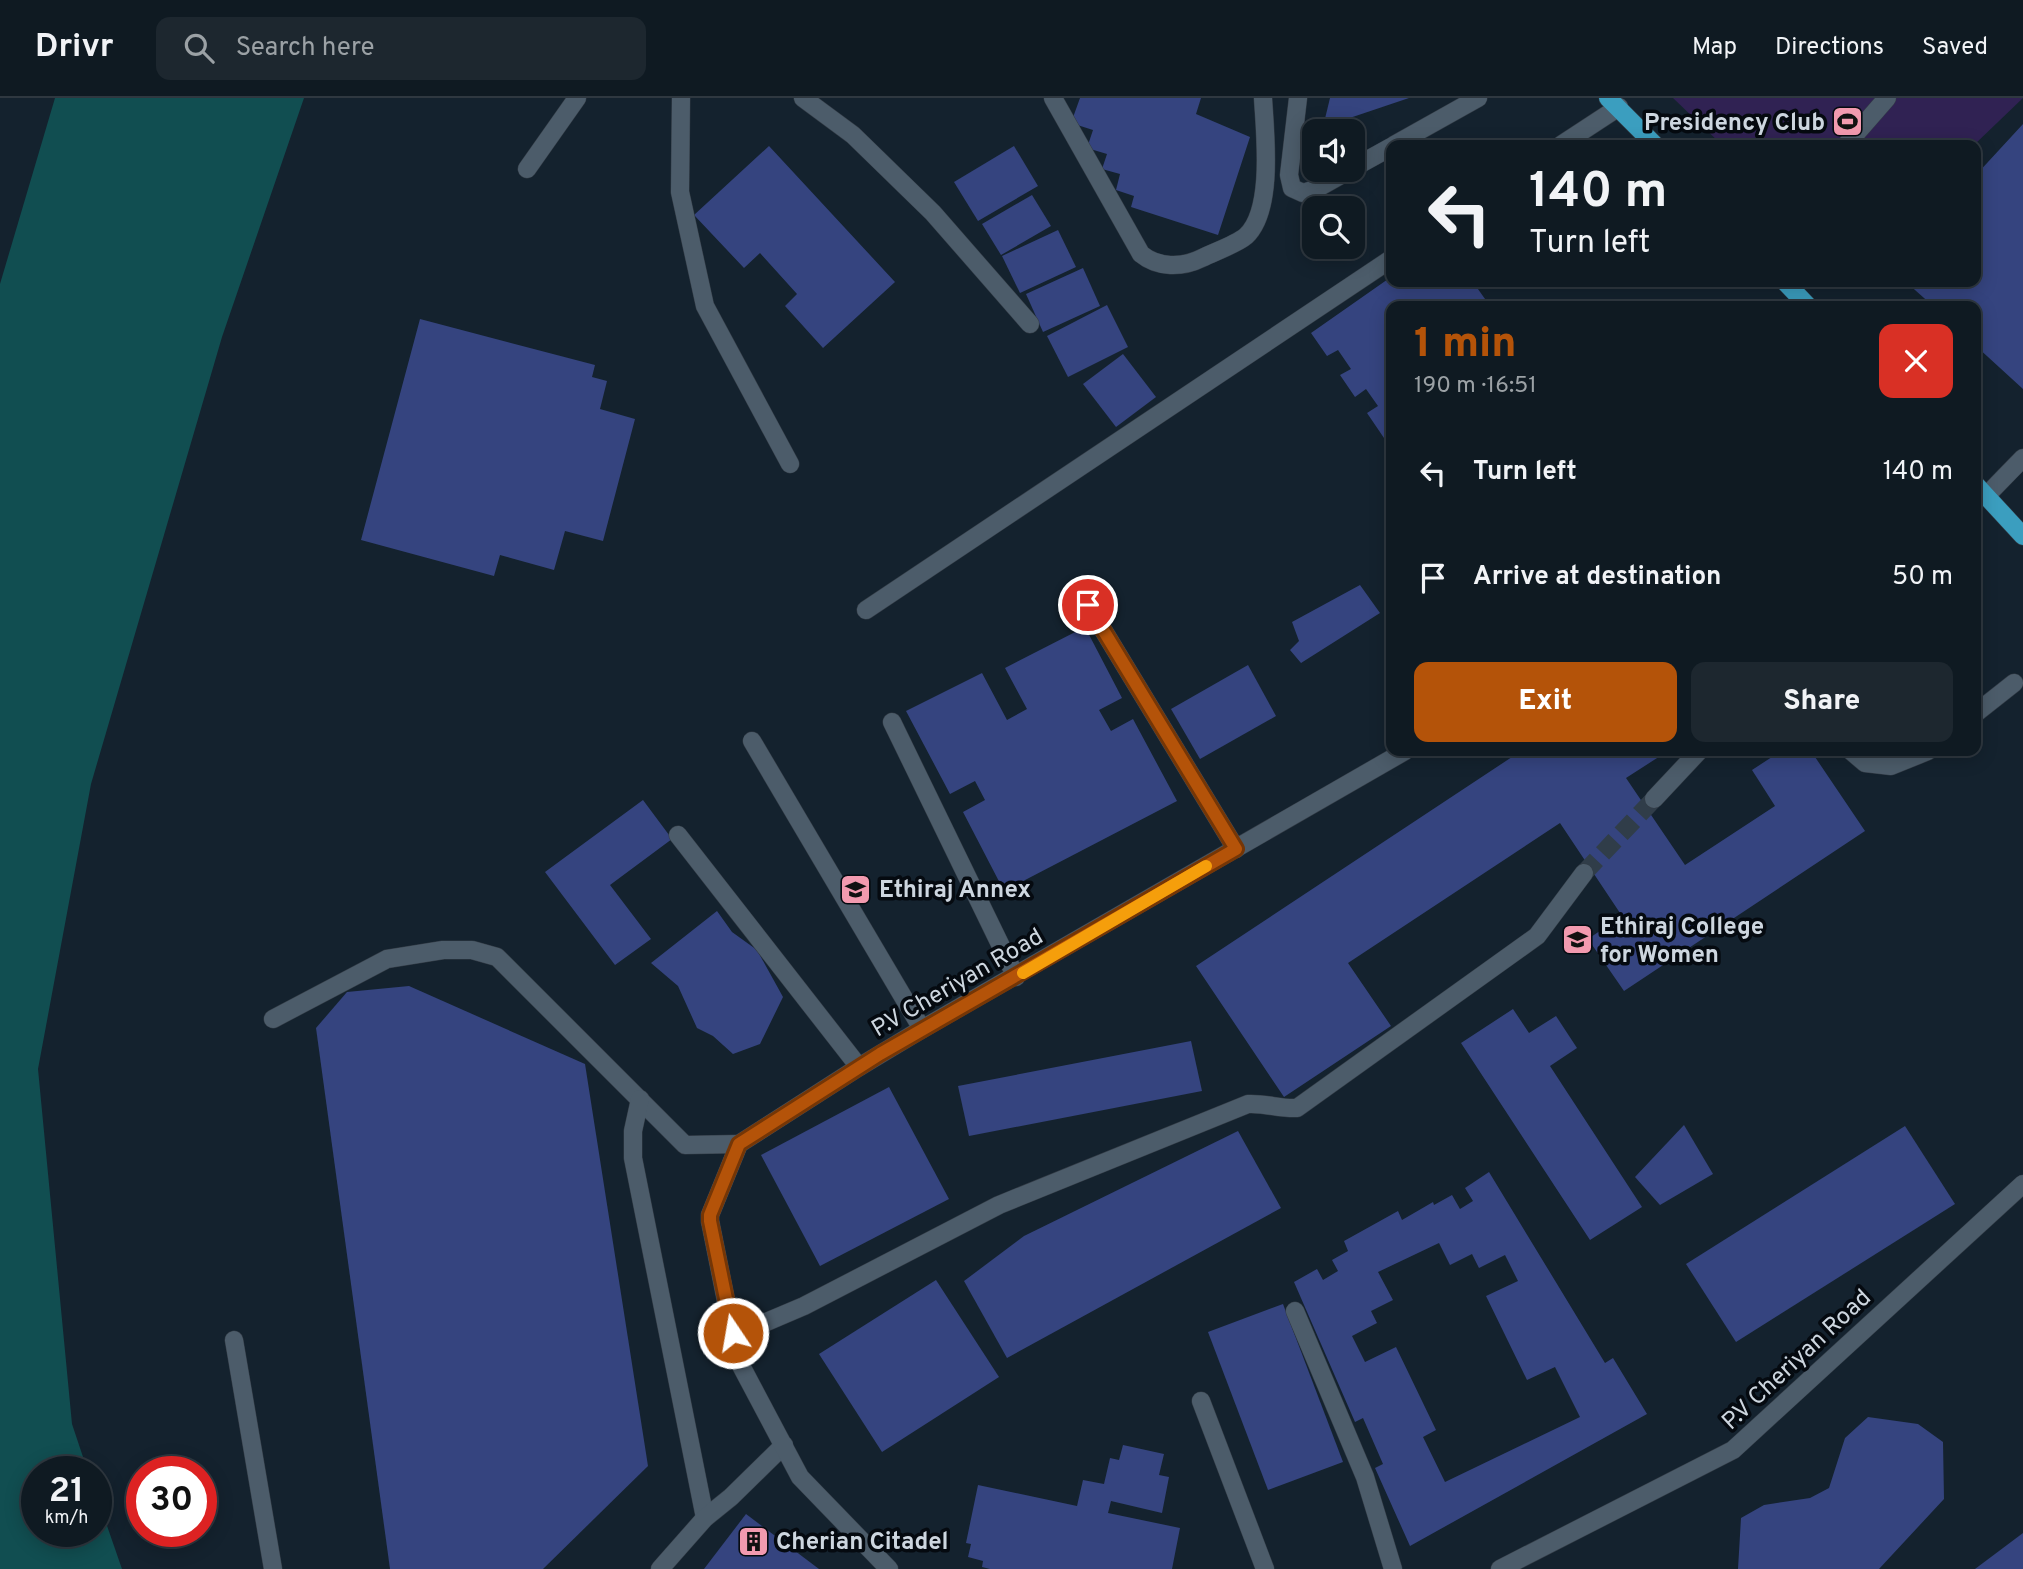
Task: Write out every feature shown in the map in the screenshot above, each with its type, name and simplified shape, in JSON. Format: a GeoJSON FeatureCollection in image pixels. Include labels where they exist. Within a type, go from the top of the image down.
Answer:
{"type":"FeatureCollection","features":[{"type":"Feature","properties":{"kind":"main road"},"geometry":{"type":"LineString","coordinates":[[1613,102],[1650,140]]}},
{"type":"Feature","properties":{"kind":"main road"},"geometry":{"type":"LineString","coordinates":[[1790,287],[1803,301]]}},
{"type":"Feature","properties":{"kind":"main road"},"geometry":{"type":"LineString","coordinates":[[1981,491],[2023,536]]}},
{"type":"Feature","properties":{"kind":"street"},"geometry":{"type":"LineString","coordinates":[[527,169],[577,98]]}},
{"type":"Feature","properties":{"kind":"street"},"geometry":{"type":"LineString","coordinates":[[681,98],[680,192],[705,306],[790,464]]}},
{"type":"Feature","properties":{"kind":"street"},"geometry":{"type":"LineString","coordinates":[[803,98],[853,135],[933,213],[1031,324]]}},
{"type":"Feature","properties":{"kind":"street"},"geometry":{"type":"LineString","coordinates":[[1053,98],[1141,254],[1152,263],[1168,265],[1192,263],[1246,236],[1255,222],[1267,170],[1263,98]]}},
{"type":"Feature","properties":{"kind":"street"},"geometry":{"type":"LineString","coordinates":[[1298,98],[1289,175],[1292,188],[1303,193],[1328,182]]}},
{"type":"Feature","properties":{"kind":"street"},"geometry":{"type":"LineString","coordinates":[[1403,140],[1478,98]]}},
{"type":"Feature","properties":{"kind":"street"},"geometry":{"type":"LineString","coordinates":[[1850,140],[1887,98]]}},
{"type":"Feature","properties":{"kind":"street"},"geometry":{"type":"LineString","coordinates":[[1567,140],[1613,102]]}},
{"type":"Feature","properties":{"kind":"street"},"geometry":{"type":"LineString","coordinates":[[1365,161],[1386,149]]}},
{"type":"Feature","properties":{"kind":"street"},"geometry":{"type":"LineString","coordinates":[[866,610],[1386,262]]}},
{"type":"Feature","properties":{"kind":"street"},"geometry":{"type":"LineString","coordinates":[[1981,491],[2023,458]]}},
{"type":"Feature","properties":{"kind":"street"},"geometry":{"type":"LineString","coordinates":[[1088,605],[1236,849]]}},
{"type":"Feature","properties":{"kind":"street"},"geometry":{"type":"LineString","coordinates":[[1981,709],[2014,683]]}},
{"type":"Feature","properties":{"kind":"street"},"geometry":{"type":"LineString","coordinates":[[891,722],[1017,977]]}},
{"type":"Feature","properties":{"kind":"street"},"geometry":{"type":"LineString","coordinates":[[751,741],[922,1029]]}},
{"type":"Feature","properties":{"kind":"street","name":"P.V Cheriyan Road"},"geometry":{"type":"LineString","coordinates":[[739,1144],[922,1029],[1017,977],[1396,756]]}},
{"type":"Feature","properties":{"kind":"street"},"geometry":{"type":"LineString","coordinates":[[1654,799],[1694,756]]}},
{"type":"Feature","properties":{"kind":"street"},"geometry":{"type":"LineString","coordinates":[[1857,756],[1865,763],[1891,766],[1916,756]]}},
{"type":"Feature","properties":{"kind":"street"},"geometry":{"type":"LineString","coordinates":[[678,835],[859,1067]]}},
{"type":"Feature","properties":{"kind":"street"},"geometry":{"type":"LineString","coordinates":[[733,1333],[750,1329],[804,1306],[999,1205],[1248,1104],[1266,1103],[1280,1109],[1297,1108],[1537,936],[1584,873]]}},
{"type":"Feature","properties":{"kind":"street"},"geometry":{"type":"LineString","coordinates":[[273,1019],[387,959],[443,950],[472,950],[497,957],[685,1145],[739,1144],[710,1215],[738,1360],[800,1477],[883,1567]]}},
{"type":"Feature","properties":{"kind":"street"},"geometry":{"type":"LineString","coordinates":[[640,1099],[633,1131],[633,1158],[705,1518]]}},
{"type":"Feature","properties":{"kind":"street","name":"P.V Cheriyan Road"},"geometry":{"type":"LineString","coordinates":[[1500,1569],[1733,1450],[2023,1184]]}},
{"type":"Feature","properties":{"kind":"street"},"geometry":{"type":"LineString","coordinates":[[1295,1311],[1365,1477],[1393,1569]]}},
{"type":"Feature","properties":{"kind":"street"},"geometry":{"type":"LineString","coordinates":[[234,1340],[273,1569]]}},
{"type":"Feature","properties":{"kind":"street"},"geometry":{"type":"LineString","coordinates":[[1201,1401],[1265,1569]]}},
{"type":"Feature","properties":{"kind":"street"},"geometry":{"type":"LineString","coordinates":[[660,1569],[705,1518],[731,1497],[784,1445]]}},
{"type":"Feature","properties":{"kind":"shaded area"},"geometry":{"type":"Polygon","coordinates":[[[55,98],[304,98],[222,337],[91,784],[38,1069],[72,1424],[83,1456],[21,1456],[21,1547],[112,1547],[112,1540],[122,1569],[0,1569],[0,284],[55,98]]]}},
{"type":"Feature","properties":{"kind":"shaded area","name":"Presidency Club"},"geometry":{"type":"Polygon","coordinates":[[[1673,98],[2023,98],[1979,140],[1717,140],[1673,98]]]}},
{"type":"Feature","properties":{"kind":"building"},"geometry":{"type":"Polygon","coordinates":[[[1080,98],[1201,98],[1196,114],[1250,137],[1218,235],[1131,207],[1134,196],[1116,190],[1120,174],[1102,169],[1107,154],[1087,148],[1093,130],[1071,123],[1080,98]]]}},
{"type":"Feature","properties":{"kind":"building"},"geometry":{"type":"Polygon","coordinates":[[[1330,98],[1409,98],[1347,119],[1325,119],[1330,98]]]}},
{"type":"Feature","properties":{"kind":"building"},"geometry":{"type":"Polygon","coordinates":[[[2023,124],[2023,389],[1981,351],[1981,301],[1927,301],[1912,287],[1981,287],[1981,170],[2023,124]]]}},
{"type":"Feature","properties":{"kind":"building"},"geometry":{"type":"Polygon","coordinates":[[[769,146],[895,282],[823,348],[785,306],[797,294],[760,253],[744,268],[694,215],[769,146]]]}},
{"type":"Feature","properties":{"kind":"building"},"geometry":{"type":"Polygon","coordinates":[[[1014,146],[1038,186],[978,221],[954,182],[1014,146]]]}},
{"type":"Feature","properties":{"kind":"building"},"geometry":{"type":"Polygon","coordinates":[[[1032,195],[1051,226],[1001,255],[982,224],[1032,195]]]}},
{"type":"Feature","properties":{"kind":"building"},"geometry":{"type":"Polygon","coordinates":[[[1058,230],[1076,267],[1020,293],[1002,256],[1058,230]]]}},
{"type":"Feature","properties":{"kind":"building"},"geometry":{"type":"Polygon","coordinates":[[[1083,268],[1100,306],[1043,332],[1026,294],[1083,268]]]}},
{"type":"Feature","properties":{"kind":"building"},"geometry":{"type":"Polygon","coordinates":[[[1386,280],[1386,287],[1477,287],[1486,301],[1386,301],[1384,438],[1367,413],[1378,406],[1366,389],[1355,397],[1340,375],[1351,369],[1338,350],[1327,356],[1311,333],[1386,280]]]}},
{"type":"Feature","properties":{"kind":"building"},"geometry":{"type":"Polygon","coordinates":[[[1107,305],[1128,347],[1068,377],[1047,336],[1107,305]]]}},
{"type":"Feature","properties":{"kind":"building"},"geometry":{"type":"Polygon","coordinates":[[[420,319],[595,365],[592,377],[607,381],[600,409],[635,419],[603,541],[565,531],[554,570],[500,555],[494,576],[361,540],[420,319]]]}},
{"type":"Feature","properties":{"kind":"building"},"geometry":{"type":"Polygon","coordinates":[[[1123,354],[1156,397],[1116,427],[1083,384],[1123,354]]]}},
{"type":"Feature","properties":{"kind":"building"},"geometry":{"type":"Polygon","coordinates":[[[1360,585],[1380,613],[1301,663],[1290,650],[1299,641],[1292,622],[1360,585]]]}},
{"type":"Feature","properties":{"kind":"building"},"geometry":{"type":"Polygon","coordinates":[[[1085,627],[1122,698],[1099,710],[1111,731],[1133,719],[1177,801],[1004,891],[963,812],[985,800],[975,781],[950,794],[906,711],[982,673],[1007,720],[1027,709],[1005,668],[1085,627]]]}},
{"type":"Feature","properties":{"kind":"building"},"geometry":{"type":"Polygon","coordinates":[[[1248,665],[1276,716],[1200,759],[1171,709],[1248,665]]]}},
{"type":"Feature","properties":{"kind":"building"},"geometry":{"type":"Polygon","coordinates":[[[1513,756],[1660,756],[1626,778],[1685,865],[1775,806],[1752,770],[1773,756],[1814,756],[1865,831],[1624,991],[1588,939],[1622,916],[1560,823],[1348,963],[1391,1026],[1284,1097],[1196,966],[1513,756]]]}},
{"type":"Feature","properties":{"kind":"building"},"geometry":{"type":"Polygon","coordinates":[[[643,800],[672,839],[610,885],[651,939],[615,965],[545,872],[643,800]]]}},
{"type":"Feature","properties":{"kind":"building"},"geometry":{"type":"Polygon","coordinates":[[[717,911],[732,932],[757,950],[783,997],[760,1044],[733,1054],[713,1036],[697,1028],[678,986],[651,963],[717,911]]]}},
{"type":"Feature","properties":{"kind":"building"},"geometry":{"type":"Polygon","coordinates":[[[409,986],[585,1064],[648,1466],[543,1569],[390,1569],[316,1028],[347,992],[409,986]]]}},
{"type":"Feature","properties":{"kind":"building"},"geometry":{"type":"Polygon","coordinates":[[[1513,1009],[1529,1033],[1556,1016],[1577,1048],[1550,1066],[1642,1207],[1590,1240],[1461,1043],[1513,1009]]]}},
{"type":"Feature","properties":{"kind":"building"},"geometry":{"type":"Polygon","coordinates":[[[1191,1041],[1202,1091],[969,1136],[958,1086],[1191,1041]]]}},
{"type":"Feature","properties":{"kind":"building"},"geometry":{"type":"Polygon","coordinates":[[[889,1087],[949,1199],[820,1266],[761,1155],[889,1087]]]}},
{"type":"Feature","properties":{"kind":"building"},"geometry":{"type":"Polygon","coordinates":[[[1684,1125],[1713,1174],[1660,1205],[1635,1177],[1684,1125]]]}},
{"type":"Feature","properties":{"kind":"building"},"geometry":{"type":"Polygon","coordinates":[[[1905,1126],[1955,1204],[1736,1342],[1686,1264],[1905,1126]]]}},
{"type":"Feature","properties":{"kind":"building"},"geometry":{"type":"Polygon","coordinates":[[[1238,1131],[1281,1208],[1007,1358],[964,1281],[1024,1236],[1238,1131]]]}},
{"type":"Feature","properties":{"kind":"building"},"geometry":{"type":"Polygon","coordinates":[[[1489,1172],[1605,1363],[1613,1358],[1647,1414],[1410,1546],[1375,1468],[1383,1464],[1363,1418],[1355,1422],[1294,1282],[1317,1269],[1323,1280],[1338,1271],[1332,1260],[1348,1251],[1344,1241],[1398,1211],[1402,1220],[1433,1202],[1434,1205],[1452,1195],[1460,1209],[1473,1201],[1465,1188],[1489,1172]],[[1439,1243],[1378,1272],[1393,1300],[1371,1311],[1377,1323],[1352,1336],[1365,1362],[1396,1347],[1436,1430],[1423,1437],[1445,1482],[1580,1417],[1555,1367],[1527,1380],[1486,1296],[1518,1281],[1505,1255],[1479,1268],[1472,1254],[1450,1265],[1439,1243]]]}},
{"type":"Feature","properties":{"kind":"building"},"geometry":{"type":"Polygon","coordinates":[[[936,1280],[999,1377],[882,1452],[819,1354],[936,1280]]]}},
{"type":"Feature","properties":{"kind":"building"},"geometry":{"type":"Polygon","coordinates":[[[1283,1304],[1343,1462],[1268,1490],[1208,1332],[1283,1304]]]}},
{"type":"Feature","properties":{"kind":"building"},"geometry":{"type":"Polygon","coordinates":[[[1868,1417],[1918,1424],[1943,1442],[1944,1499],[1879,1569],[1738,1569],[1741,1518],[1764,1505],[1810,1498],[1829,1488],[1845,1438],[1868,1417]]]}},
{"type":"Feature","properties":{"kind":"building"},"geometry":{"type":"Polygon","coordinates":[[[1123,1445],[1164,1454],[1159,1475],[1169,1477],[1162,1513],[1111,1501],[1108,1513],[1180,1528],[1172,1569],[990,1569],[982,1567],[983,1561],[968,1557],[971,1544],[966,1543],[978,1485],[1077,1506],[1083,1480],[1104,1484],[1110,1458],[1119,1460],[1123,1445]]]}},
{"type":"Feature","properties":{"kind":"building","name":"Cherian Citadel"},"geometry":{"type":"Polygon","coordinates":[[[746,1514],[819,1569],[704,1569],[746,1514]]]}},
{"type":"Feature","properties":{"kind":"building"},"geometry":{"type":"Polygon","coordinates":[[[2023,1533],[2023,1569],[1975,1569],[2023,1533]]]}},
{"type":"Feature","properties":{"kind":"tunnel"},"geometry":{"type":"LineString","coordinates":[[1584,873],[1654,799]]}},
{"type":"Feature","properties":{"kind":"slow traffic"},"geometry":{"type":"LineString","coordinates":[[1023,973],[1206,866]]}},
{"type":"Feature","properties":{"kind":"place","name":"Presidency Club"},"geometry":{"type":"Point","coordinates":[1848,122]}},
{"type":"Feature","properties":{"kind":"place","name":"Ethiraj Annex"},"geometry":{"type":"Point","coordinates":[856,889]}},
{"type":"Feature","properties":{"kind":"place","name":"Ethiraj College for Women"},"geometry":{"type":"Point","coordinates":[1577,940]}},
{"type":"Feature","properties":{"kind":"place","name":"Cherian Citadel"},"geometry":{"type":"Point","coordinates":[753,1541]}},
{"type":"Feature","properties":{"kind":"route"},"geometry":{"type":"LineString","coordinates":[[733,1333],[710,1229],[710,1215],[739,1144],[922,1029],[1017,977],[1236,849],[1088,605]]}}]}
